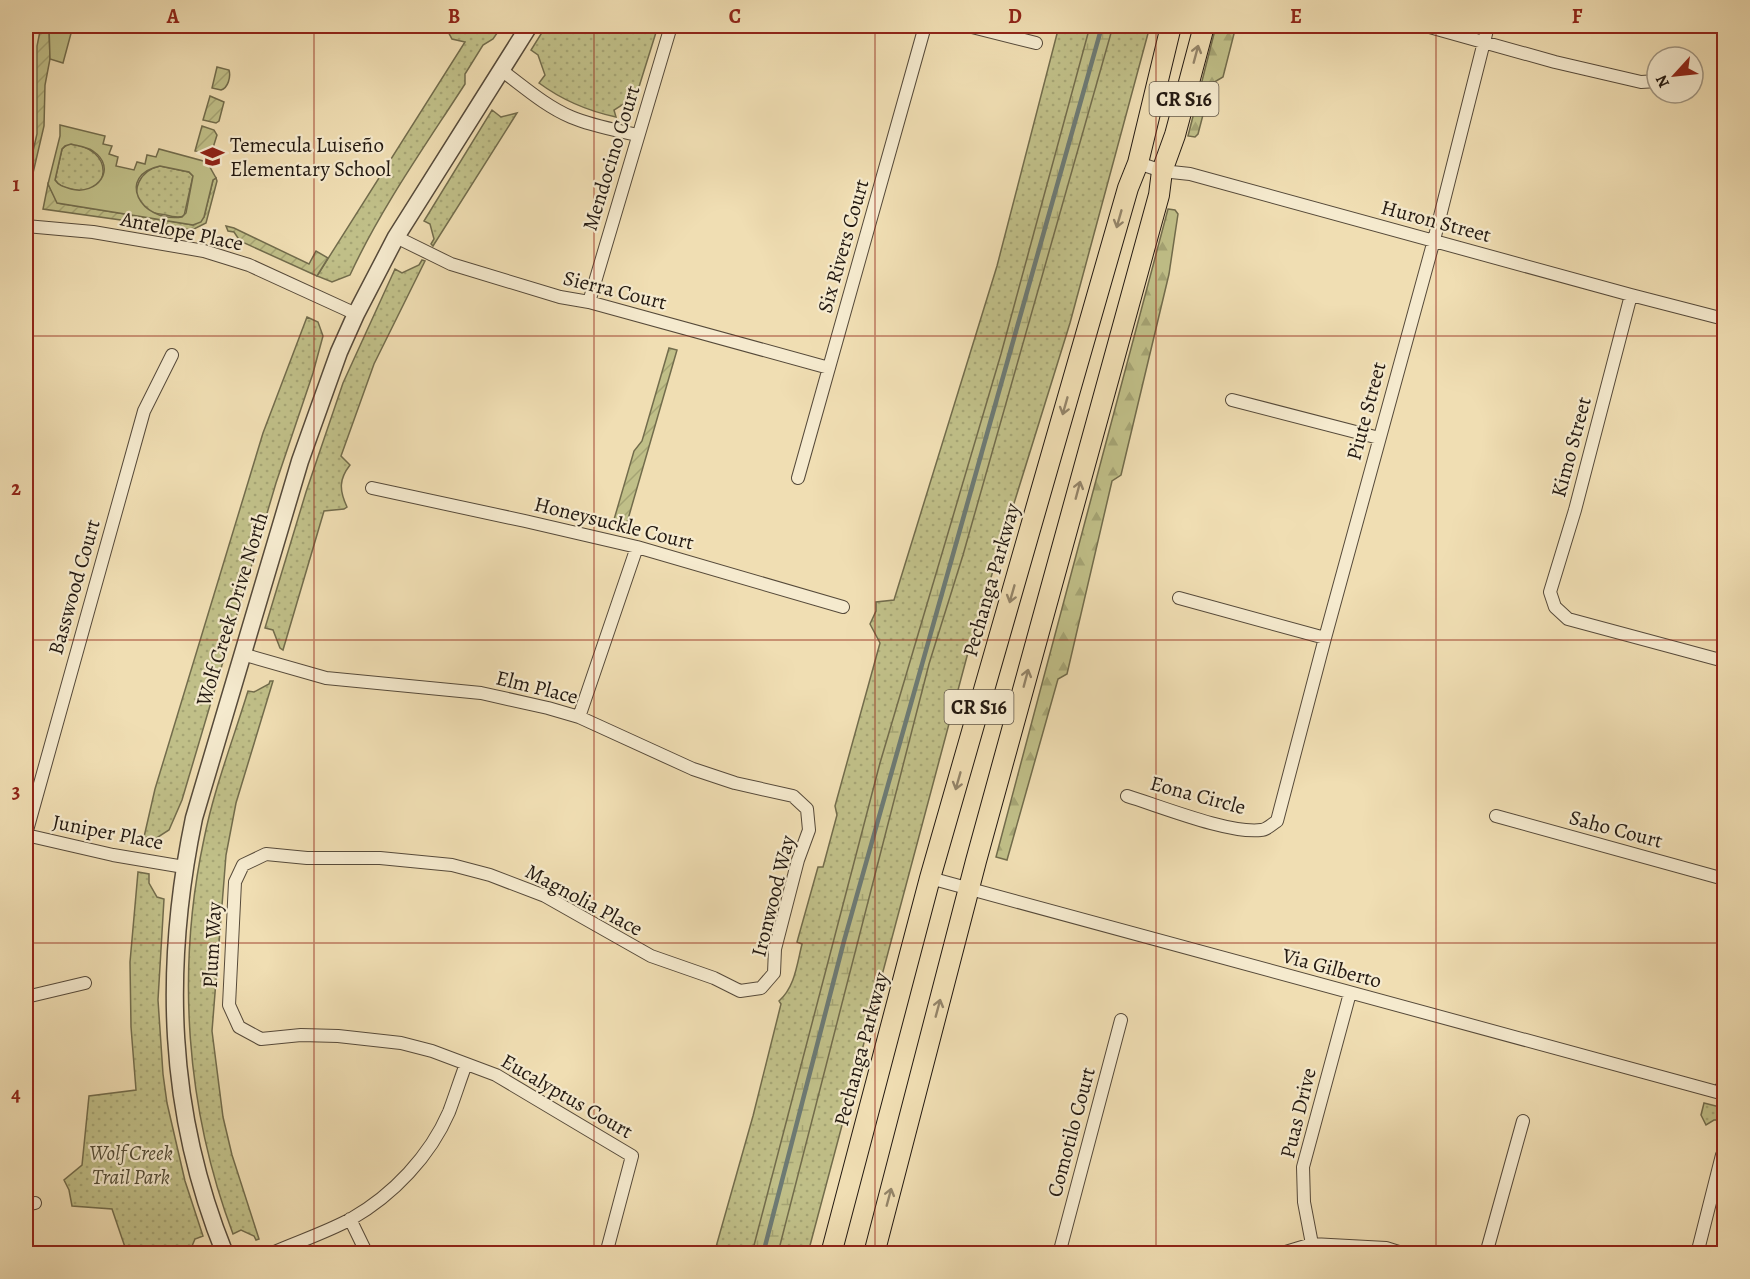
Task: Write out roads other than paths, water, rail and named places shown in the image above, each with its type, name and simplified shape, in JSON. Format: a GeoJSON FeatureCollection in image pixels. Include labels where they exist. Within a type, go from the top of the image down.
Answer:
{"type":"FeatureCollection","features":[{"type":"Feature","properties":{"kind":"main road","name":"Pechanga Parkway"},"geometry":{"type":"LineString","coordinates":[[831,1254],[930,878],[1128,188],[1138,163],[1171,26]]}},
{"type":"Feature","properties":{"kind":"main road","name":"CR S16"},"geometry":{"type":"LineString","coordinates":[[874,1254],[976,861],[1159,195],[1162,171],[1175,135],[1204,26]]}},
{"type":"Feature","properties":{"kind":"street","name":"Wolf Creek Drive North"},"geometry":{"type":"LineString","coordinates":[[225,1254],[202,1188],[189,1136],[175,1029],[174,972],[184,867],[194,818],[300,460],[339,352],[396,237],[529,26]]}},
{"type":"Feature","properties":{"kind":"street","name":"Mendocino Court"},"geometry":{"type":"LineString","coordinates":[[589,302],[671,26]]}},
{"type":"Feature","properties":{"kind":"street","name":"Six Rivers Court"},"geometry":{"type":"LineString","coordinates":[[798,478],[925,26]]}},
{"type":"Feature","properties":{"kind":"street"},"geometry":{"type":"LineString","coordinates":[[968,26],[1036,43]]}},
{"type":"Feature","properties":{"kind":"street"},"geometry":{"type":"LineString","coordinates":[[1426,26],[1555,62],[1645,82]]}},
{"type":"Feature","properties":{"kind":"street","name":"Piute Street"},"geometry":{"type":"LineString","coordinates":[[1281,806],[1324,638],[1434,240],[1488,26]]}},
{"type":"Feature","properties":{"kind":"street"},"geometry":{"type":"LineString","coordinates":[[501,70],[550,106],[569,116],[588,124],[638,135]]}},
{"type":"Feature","properties":{"kind":"street","name":"Huron Street"},"geometry":{"type":"LineString","coordinates":[[1138,163],[1162,171],[1190,174],[1725,319]]}},
{"type":"Feature","properties":{"kind":"street","name":"Antelope Place"},"geometry":{"type":"LineString","coordinates":[[26,226],[93,232],[204,251],[249,265],[356,314]]}},
{"type":"Feature","properties":{"kind":"street","name":"Sierra Court"},"geometry":{"type":"LineString","coordinates":[[396,237],[451,264],[560,297],[589,302],[829,368]]}},
{"type":"Feature","properties":{"kind":"street","name":"Kimo Street"},"geometry":{"type":"LineString","coordinates":[[1631,295],[1575,510],[1550,592],[1555,607],[1568,620],[1725,661]]}},
{"type":"Feature","properties":{"kind":"street","name":"Basswood Court"},"geometry":{"type":"LineString","coordinates":[[26,835],[144,411],[172,355]]}},
{"type":"Feature","properties":{"kind":"street"},"geometry":{"type":"LineString","coordinates":[[1232,400],[1379,438]]}},
{"type":"Feature","properties":{"kind":"street","name":"Honeysuckle Court"},"geometry":{"type":"LineString","coordinates":[[372,488],[525,520],[637,547],[843,607]]}},
{"type":"Feature","properties":{"kind":"street"},"geometry":{"type":"LineString","coordinates":[[579,717],[637,547]]}},
{"type":"Feature","properties":{"kind":"street"},"geometry":{"type":"LineString","coordinates":[[1179,598],[1324,638]]}},
{"type":"Feature","properties":{"kind":"street","name":"Elm Place"},"geometry":{"type":"LineString","coordinates":[[242,654],[326,678],[481,693],[537,705],[579,717],[693,769],[735,783],[793,796],[807,809]]}},
{"type":"Feature","properties":{"kind":"street","name":"Eona Circle"},"geometry":{"type":"LineString","coordinates":[[1127,796],[1222,825],[1245,829],[1264,830],[1277,821],[1281,806]]}},
{"type":"Feature","properties":{"kind":"street","name":"Ironwood Way"},"geometry":{"type":"LineString","coordinates":[[761,988],[774,973],[776,949],[798,860],[809,830],[807,809]]}},
{"type":"Feature","properties":{"kind":"street","name":"Saho Court"},"geometry":{"type":"LineString","coordinates":[[1496,816],[1725,879]]}},
{"type":"Feature","properties":{"kind":"street","name":"Juniper Place"},"geometry":{"type":"LineString","coordinates":[[26,835],[112,855],[184,867]]}},
{"type":"Feature","properties":{"kind":"street","name":"Magnolia Place"},"geometry":{"type":"LineString","coordinates":[[243,865],[266,854],[307,858],[380,858],[452,865],[489,875],[545,896],[651,956],[714,978],[740,991],[761,988]]}},
{"type":"Feature","properties":{"kind":"street","name":"Plum Way"},"geometry":{"type":"LineString","coordinates":[[239,1027],[229,1005],[235,882],[243,865]]}},
{"type":"Feature","properties":{"kind":"street","name":"Via Gilberto"},"geometry":{"type":"LineString","coordinates":[[930,878],[1723,1094]]}},
{"type":"Feature","properties":{"kind":"street"},"geometry":{"type":"LineString","coordinates":[[26,997],[85,983]]}},
{"type":"Feature","properties":{"kind":"street","name":"Puas Drive"},"geometry":{"type":"LineString","coordinates":[[1312,1244],[1304,1202],[1303,1167],[1350,993]]}},
{"type":"Feature","properties":{"kind":"street","name":"Comotilo Court"},"geometry":{"type":"LineString","coordinates":[[1059,1254],[1121,1020]]}},
{"type":"Feature","properties":{"kind":"street","name":"Eucalyptus Court"},"geometry":{"type":"LineString","coordinates":[[239,1027],[261,1039],[302,1035],[338,1035],[401,1043],[432,1051],[496,1075],[632,1156],[606,1254]]}},
{"type":"Feature","properties":{"kind":"street"},"geometry":{"type":"LineString","coordinates":[[270,1254],[350,1219],[403,1179],[426,1151],[448,1113],[466,1064]]}},
{"type":"Feature","properties":{"kind":"street"},"geometry":{"type":"LineString","coordinates":[[1723,1094],[1725,1078]]}},
{"type":"Feature","properties":{"kind":"street"},"geometry":{"type":"LineString","coordinates":[[1486,1254],[1523,1121]]}},
{"type":"Feature","properties":{"kind":"street"},"geometry":{"type":"LineString","coordinates":[[1697,1254],[1722,1155]]}},
{"type":"Feature","properties":{"kind":"street"},"geometry":{"type":"LineString","coordinates":[[350,1219],[367,1254]]}},
{"type":"Feature","properties":{"kind":"street"},"geometry":{"type":"LineString","coordinates":[[1279,1254],[1312,1244],[1346,1244],[1386,1248],[1405,1254]]}},
{"type":"Feature","properties":{"kind":"waterway"},"geometry":{"type":"LineString","coordinates":[[763,1254],[844,941],[1102,26]]}},
{"type":"Feature","properties":{"kind":"place","name":"Temecula Luiseño Elementary School"},"geometry":{"type":"Point","coordinates":[212,157]}},
{"type":"Feature","properties":{"kind":"park label","name":"Wolf Creek Trail Park"},"geometry":{"type":"Point","coordinates":[131,1165]}}]}
